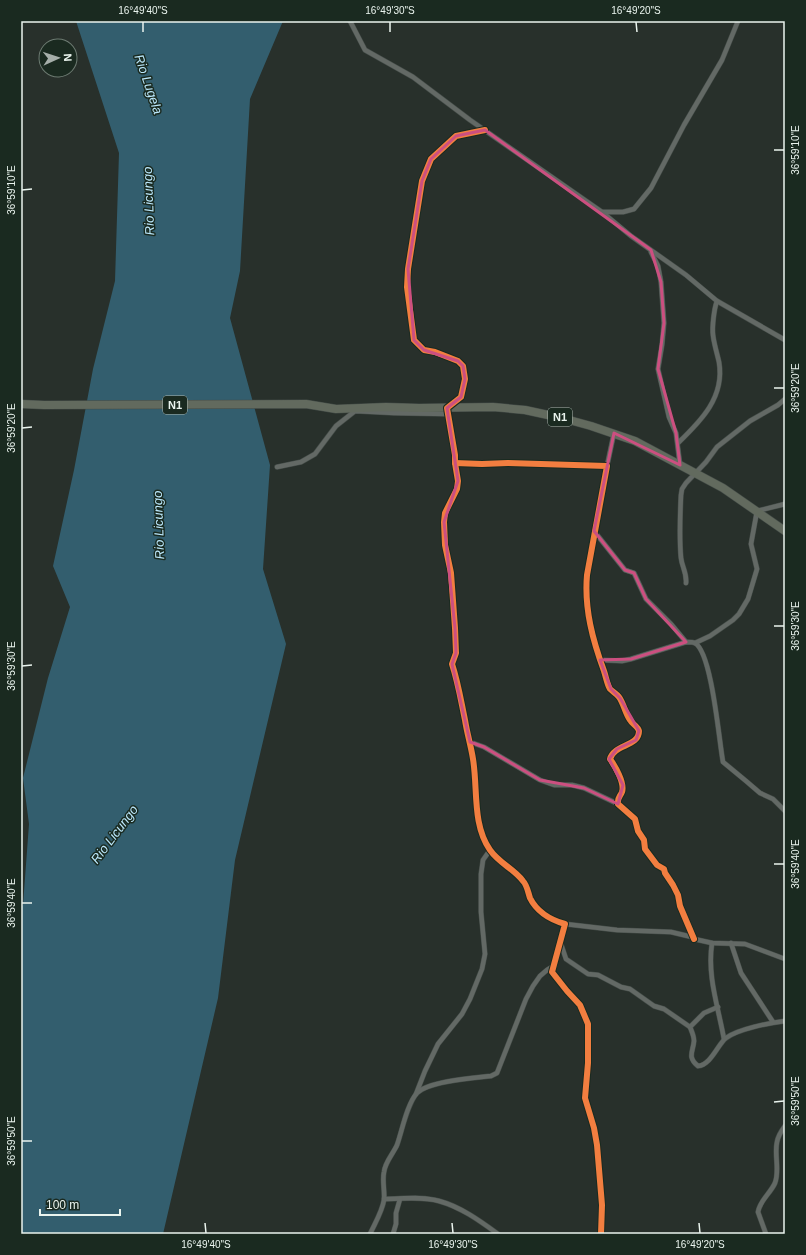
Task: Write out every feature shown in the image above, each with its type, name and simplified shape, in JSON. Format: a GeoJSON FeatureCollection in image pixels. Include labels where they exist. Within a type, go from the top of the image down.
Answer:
{"type":"FeatureCollection","features":[{"type":"Feature","properties":{"kind":"highway","name":"N1"},"geometry":{"type":"LineString","coordinates":[[21,404],[306,404],[336,409],[386,406],[447,411],[493,407],[525,410],[562,418],[614,433],[635,441],[723,488],[785,531]]}},
{"type":"Feature","properties":{"kind":"street"},"geometry":{"type":"LineString","coordinates":[[350,21],[365,50],[413,77],[485,130],[602,212],[631,236],[686,275],[717,301],[785,340]]}},
{"type":"Feature","properties":{"kind":"street"},"geometry":{"type":"LineString","coordinates":[[602,212],[623,212],[634,209],[651,188],[684,125],[722,60],[738,21]]}},
{"type":"Feature","properties":{"kind":"street"},"geometry":{"type":"LineString","coordinates":[[277,467],[301,462],[315,454],[336,426],[355,411],[394,413],[447,411],[461,397],[465,380],[463,366],[458,361],[435,352],[424,350],[414,340],[407,287],[408,269],[422,181],[431,159],[456,136],[485,130]]}},
{"type":"Feature","properties":{"kind":"street"},"geometry":{"type":"LineString","coordinates":[[651,250],[658,266],[661,282],[664,323],[658,369],[670,417],[676,433],[680,464]]}},
{"type":"Feature","properties":{"kind":"street"},"geometry":{"type":"LineString","coordinates":[[678,443],[708,410],[714,400],[720,368],[713,333],[715,306],[717,301]]}},
{"type":"Feature","properties":{"kind":"street"},"geometry":{"type":"LineString","coordinates":[[686,583],[687,577],[681,562],[680,544],[681,495],[686,483],[717,447],[750,421],[778,405],[785,399]]}},
{"type":"Feature","properties":{"kind":"street"},"geometry":{"type":"LineString","coordinates":[[447,411],[458,481],[458,489],[446,513],[444,528],[447,556],[451,573],[455,628],[456,653],[452,664],[470,742],[476,788],[476,806],[480,830],[490,850],[520,876],[525,883],[534,906],[540,912],[557,922],[617,930],[671,932],[712,943],[745,944],[785,959]]}},
{"type":"Feature","properties":{"kind":"street"},"geometry":{"type":"LineString","coordinates":[[614,433],[594,531],[586,593],[591,634],[611,689],[620,698],[629,719],[639,731],[636,740],[616,750],[610,758],[616,767],[623,785],[618,804]]}},
{"type":"Feature","properties":{"kind":"street"},"geometry":{"type":"LineString","coordinates":[[455,463],[607,466]]}},
{"type":"Feature","properties":{"kind":"street"},"geometry":{"type":"LineString","coordinates":[[600,660],[622,661],[686,642],[695,643],[710,636],[733,620],[739,614],[748,599],[757,570],[751,544],[757,512],[785,504]]}},
{"type":"Feature","properties":{"kind":"street"},"geometry":{"type":"LineString","coordinates":[[594,531],[625,570],[634,573],[646,599],[671,624],[686,642]]}},
{"type":"Feature","properties":{"kind":"street"},"geometry":{"type":"LineString","coordinates":[[695,643],[700,648],[704,656],[712,684],[723,762],[760,793],[773,799],[785,811]]}},
{"type":"Feature","properties":{"kind":"street"},"geometry":{"type":"LineString","coordinates":[[470,742],[488,749],[540,780],[554,785],[572,785],[584,788],[618,804],[635,819],[638,831],[644,840],[645,849],[657,865],[664,869],[664,873],[673,884],[678,895],[680,906],[694,939]]}},
{"type":"Feature","properties":{"kind":"street"},"geometry":{"type":"LineString","coordinates":[[370,1234],[380,1214],[384,1199],[384,1172],[390,1156],[397,1145],[406,1113],[438,1044],[462,1014],[470,999],[482,969],[485,954],[481,912],[481,874],[483,860],[490,850]]}},
{"type":"Feature","properties":{"kind":"street"},"geometry":{"type":"LineString","coordinates":[[565,924],[561,944],[552,972],[580,1005],[588,1024],[588,1063],[585,1098],[594,1128],[597,1145],[602,1205],[601,1234]]}},
{"type":"Feature","properties":{"kind":"street"},"geometry":{"type":"LineString","coordinates":[[712,943],[710,977],[724,1039]]}},
{"type":"Feature","properties":{"kind":"street"},"geometry":{"type":"LineString","coordinates":[[731,943],[740,973],[773,1022]]}},
{"type":"Feature","properties":{"kind":"street"},"geometry":{"type":"LineString","coordinates":[[561,944],[566,959],[583,971],[588,974],[598,975],[621,987],[630,989],[650,1003],[664,1009],[690,1027],[694,1038],[691,1056],[698,1066],[705,1063],[718,1050],[724,1039],[762,1024],[785,1021]]}},
{"type":"Feature","properties":{"kind":"street"},"geometry":{"type":"LineString","coordinates":[[416,1094],[423,1089],[437,1084],[491,1076],[497,1073],[533,986],[540,976],[554,965]]}},
{"type":"Feature","properties":{"kind":"street"},"geometry":{"type":"LineString","coordinates":[[690,1027],[704,1013],[718,1007]]}},
{"type":"Feature","properties":{"kind":"street"},"geometry":{"type":"LineString","coordinates":[[766,1234],[758,1209],[760,1202],[774,1184],[777,1171],[777,1142],[785,1126]]}},
{"type":"Feature","properties":{"kind":"street"},"geometry":{"type":"LineString","coordinates":[[384,1199],[417,1198],[452,1205],[498,1234]]}},
{"type":"Feature","properties":{"kind":"street"},"geometry":{"type":"LineString","coordinates":[[393,1234],[400,1199]]}},
{"type":"Feature","properties":{"kind":"highlighted area"},"geometry":{"type":"Polygon","coordinates":[[[485,130],[651,250],[661,282],[664,323],[658,369],[676,433],[680,465],[614,433],[594,531],[625,570],[634,573],[646,599],[686,642],[631,659],[600,660],[611,689],[620,698],[639,731],[636,740],[617,749],[609,759],[623,785],[618,804],[584,788],[540,780],[484,747],[470,742],[452,664],[456,653],[455,628],[444,522],[458,481],[447,408],[461,397],[465,379],[463,366],[458,361],[424,350],[414,340],[408,269],[422,181],[431,159],[456,136],[485,130]]]}},
{"type":"Feature","properties":{"kind":"water"},"geometry":{"type":"Polygon","coordinates":[[[76,21],[283,21],[250,99],[240,271],[230,318],[270,465],[263,569],[286,644],[235,860],[218,998],[163,1234],[21,1234],[21,908],[23,905],[29,824],[23,778],[48,678],[70,607],[53,566],[74,470],[93,369],[115,281],[119,153],[76,21]]]}},
{"type":"Feature","properties":{"kind":"cycle path"},"geometry":{"type":"LineString","coordinates":[[485,130],[456,136],[431,159],[422,181],[408,269],[407,287],[414,340],[424,350],[435,352],[458,361],[463,366],[465,379],[461,397],[447,408],[458,481],[457,489],[445,513],[444,522],[445,545],[451,573],[455,628],[456,653],[452,664],[458,685],[472,754],[478,818],[484,840],[494,855],[524,883],[530,898],[536,907],[550,918],[565,924],[552,972],[580,1005],[588,1024],[588,1063],[585,1098],[594,1128],[597,1145],[602,1205],[601,1234]]}},
{"type":"Feature","properties":{"kind":"cycle path"},"geometry":{"type":"LineString","coordinates":[[455,463],[607,466],[587,575],[586,588],[590,624],[608,685],[610,689],[619,697],[628,717],[639,731],[635,740],[612,754],[610,759],[617,770],[623,788],[618,799],[618,804],[635,819],[638,831],[644,840],[645,849],[657,865],[664,869],[678,895],[680,906],[694,939]]}},
{"type":"Feature","properties":{"kind":"water label","name":"Rio Lugela"},"geometry":{"type":"Point","coordinates":[149,84]}},
{"type":"Feature","properties":{"kind":"water label","name":"Rio Licungo"},"geometry":{"type":"Point","coordinates":[148,201]}},
{"type":"Feature","properties":{"kind":"water label","name":"Rio Licungo"},"geometry":{"type":"Point","coordinates":[158,525]}},
{"type":"Feature","properties":{"kind":"water label","name":"Rio Licungo"},"geometry":{"type":"Point","coordinates":[114,834]}}]}
